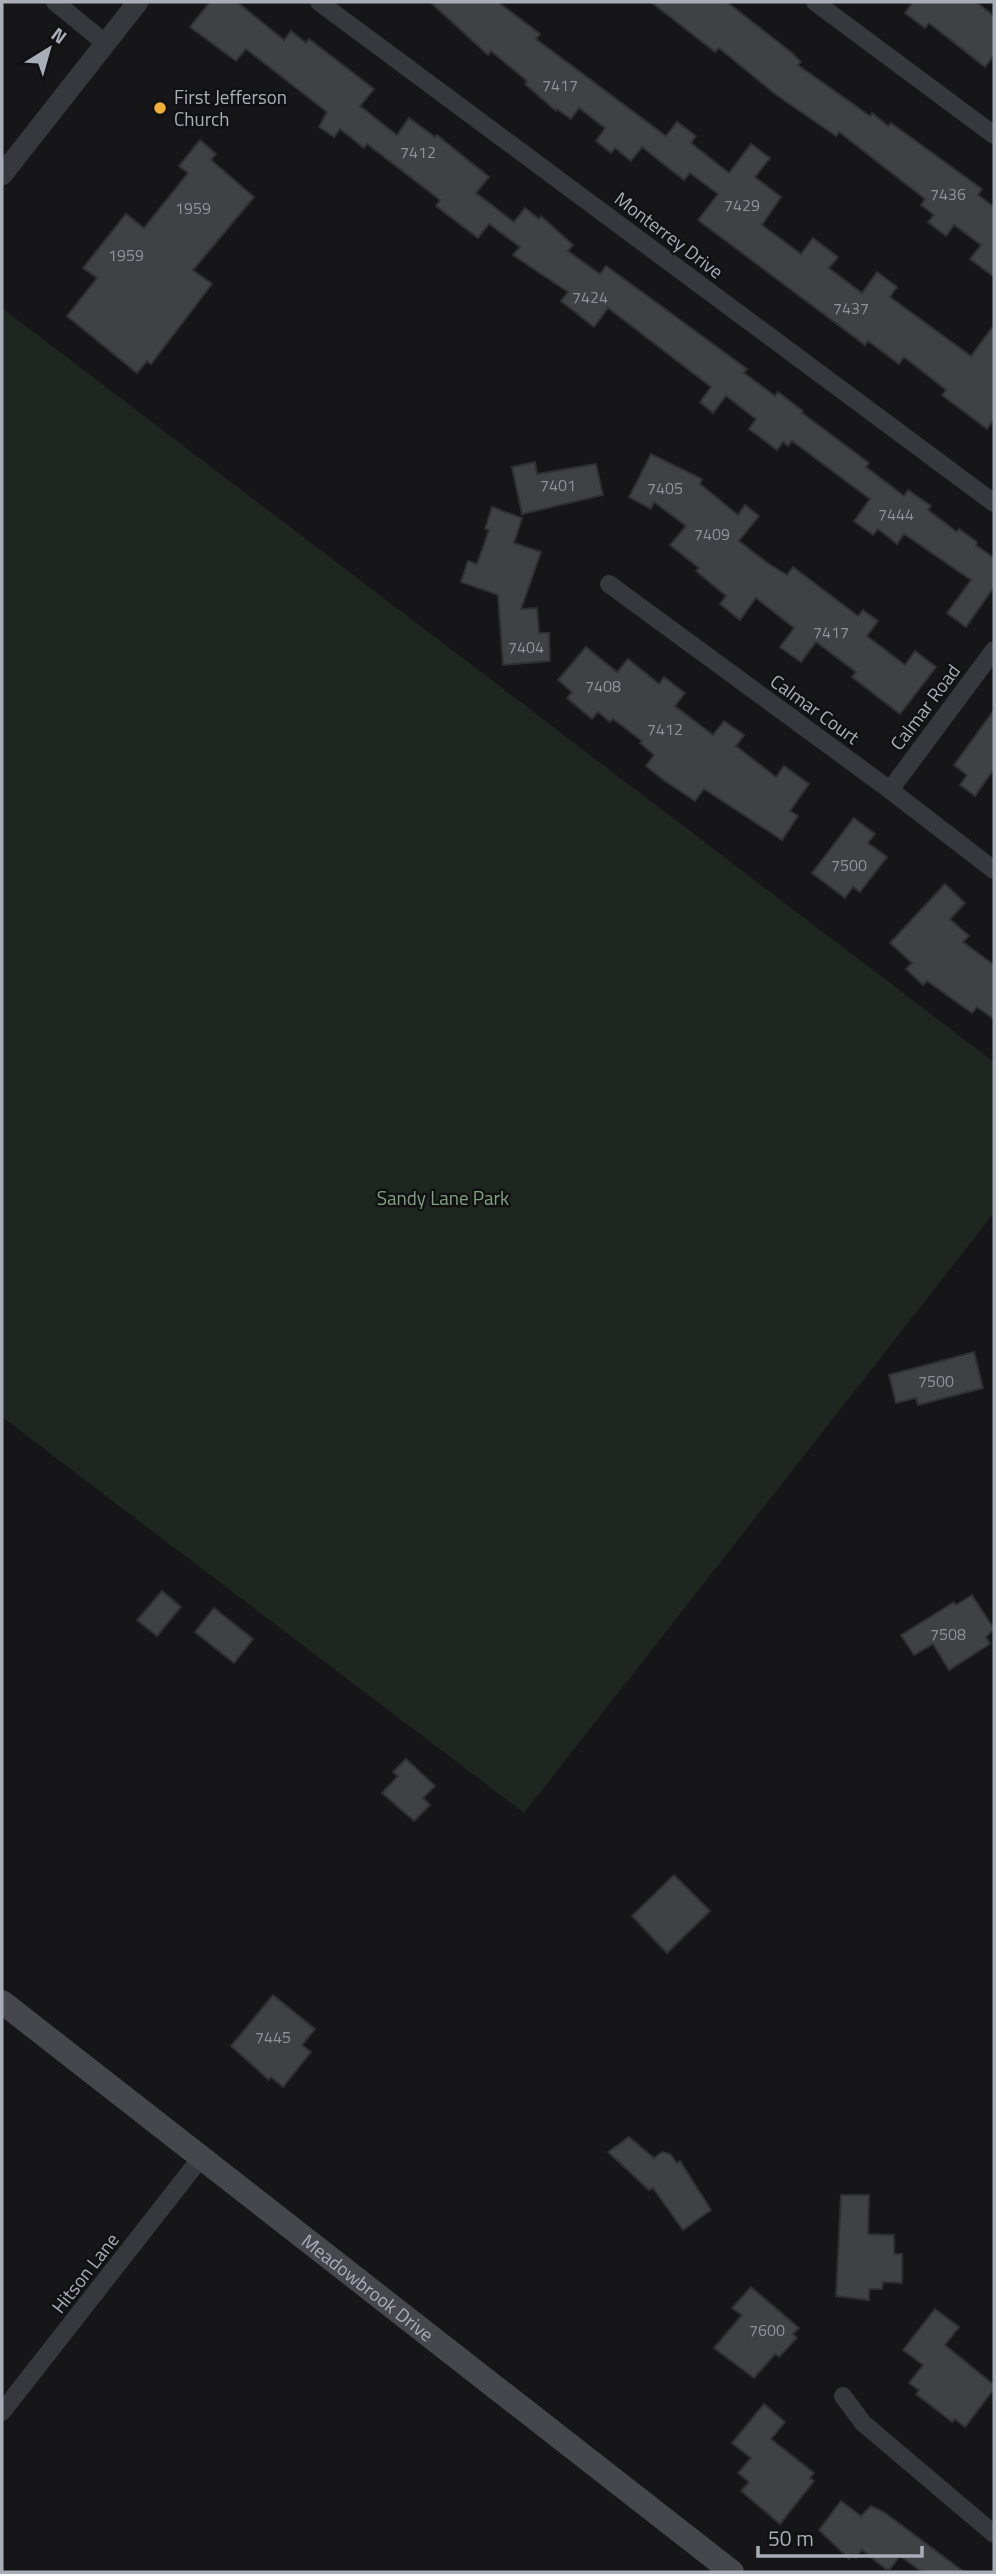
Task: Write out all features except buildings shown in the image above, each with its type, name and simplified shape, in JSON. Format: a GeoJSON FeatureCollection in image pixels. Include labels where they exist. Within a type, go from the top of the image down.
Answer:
{"type":"FeatureCollection","features":[{"type":"Feature","properties":{"kind":"main road","name":"Meadowbrook Drive"},"geometry":{"type":"LineString","coordinates":[[2,2002],[732,2572]]}},
{"type":"Feature","properties":{"kind":"street"},"geometry":{"type":"LineString","coordinates":[[55,2],[105,43]]}},
{"type":"Feature","properties":{"kind":"street"},"geometry":{"type":"LineString","coordinates":[[2,175],[138,2]]}},
{"type":"Feature","properties":{"kind":"street","name":"Monterrey Drive"},"geometry":{"type":"LineString","coordinates":[[319,2],[994,503]]}},
{"type":"Feature","properties":{"kind":"street"},"geometry":{"type":"LineString","coordinates":[[815,2],[994,135]]}},
{"type":"Feature","properties":{"kind":"street","name":"Calmar Court"},"geometry":{"type":"LineString","coordinates":[[608,584],[890,790],[994,870]]}},
{"type":"Feature","properties":{"kind":"street","name":"Calmar Road"},"geometry":{"type":"LineString","coordinates":[[890,790],[994,650]]}},
{"type":"Feature","properties":{"kind":"street","name":"Hitson Lane"},"geometry":{"type":"LineString","coordinates":[[2,2412],[200,2159]]}},
{"type":"Feature","properties":{"kind":"street"},"geometry":{"type":"LineString","coordinates":[[843,2396],[863,2423],[994,2534]]}},
{"type":"Feature","properties":{"kind":"green space","name":"Sandy Lane Park"},"geometry":{"type":"Polygon","coordinates":[[[2,308],[994,1062],[994,1213],[524,1813],[2,1417],[2,308]]]}},
{"type":"Feature","properties":{"kind":"place","name":"First Jefferson Church"},"geometry":{"type":"Point","coordinates":[160,108]}}]}
